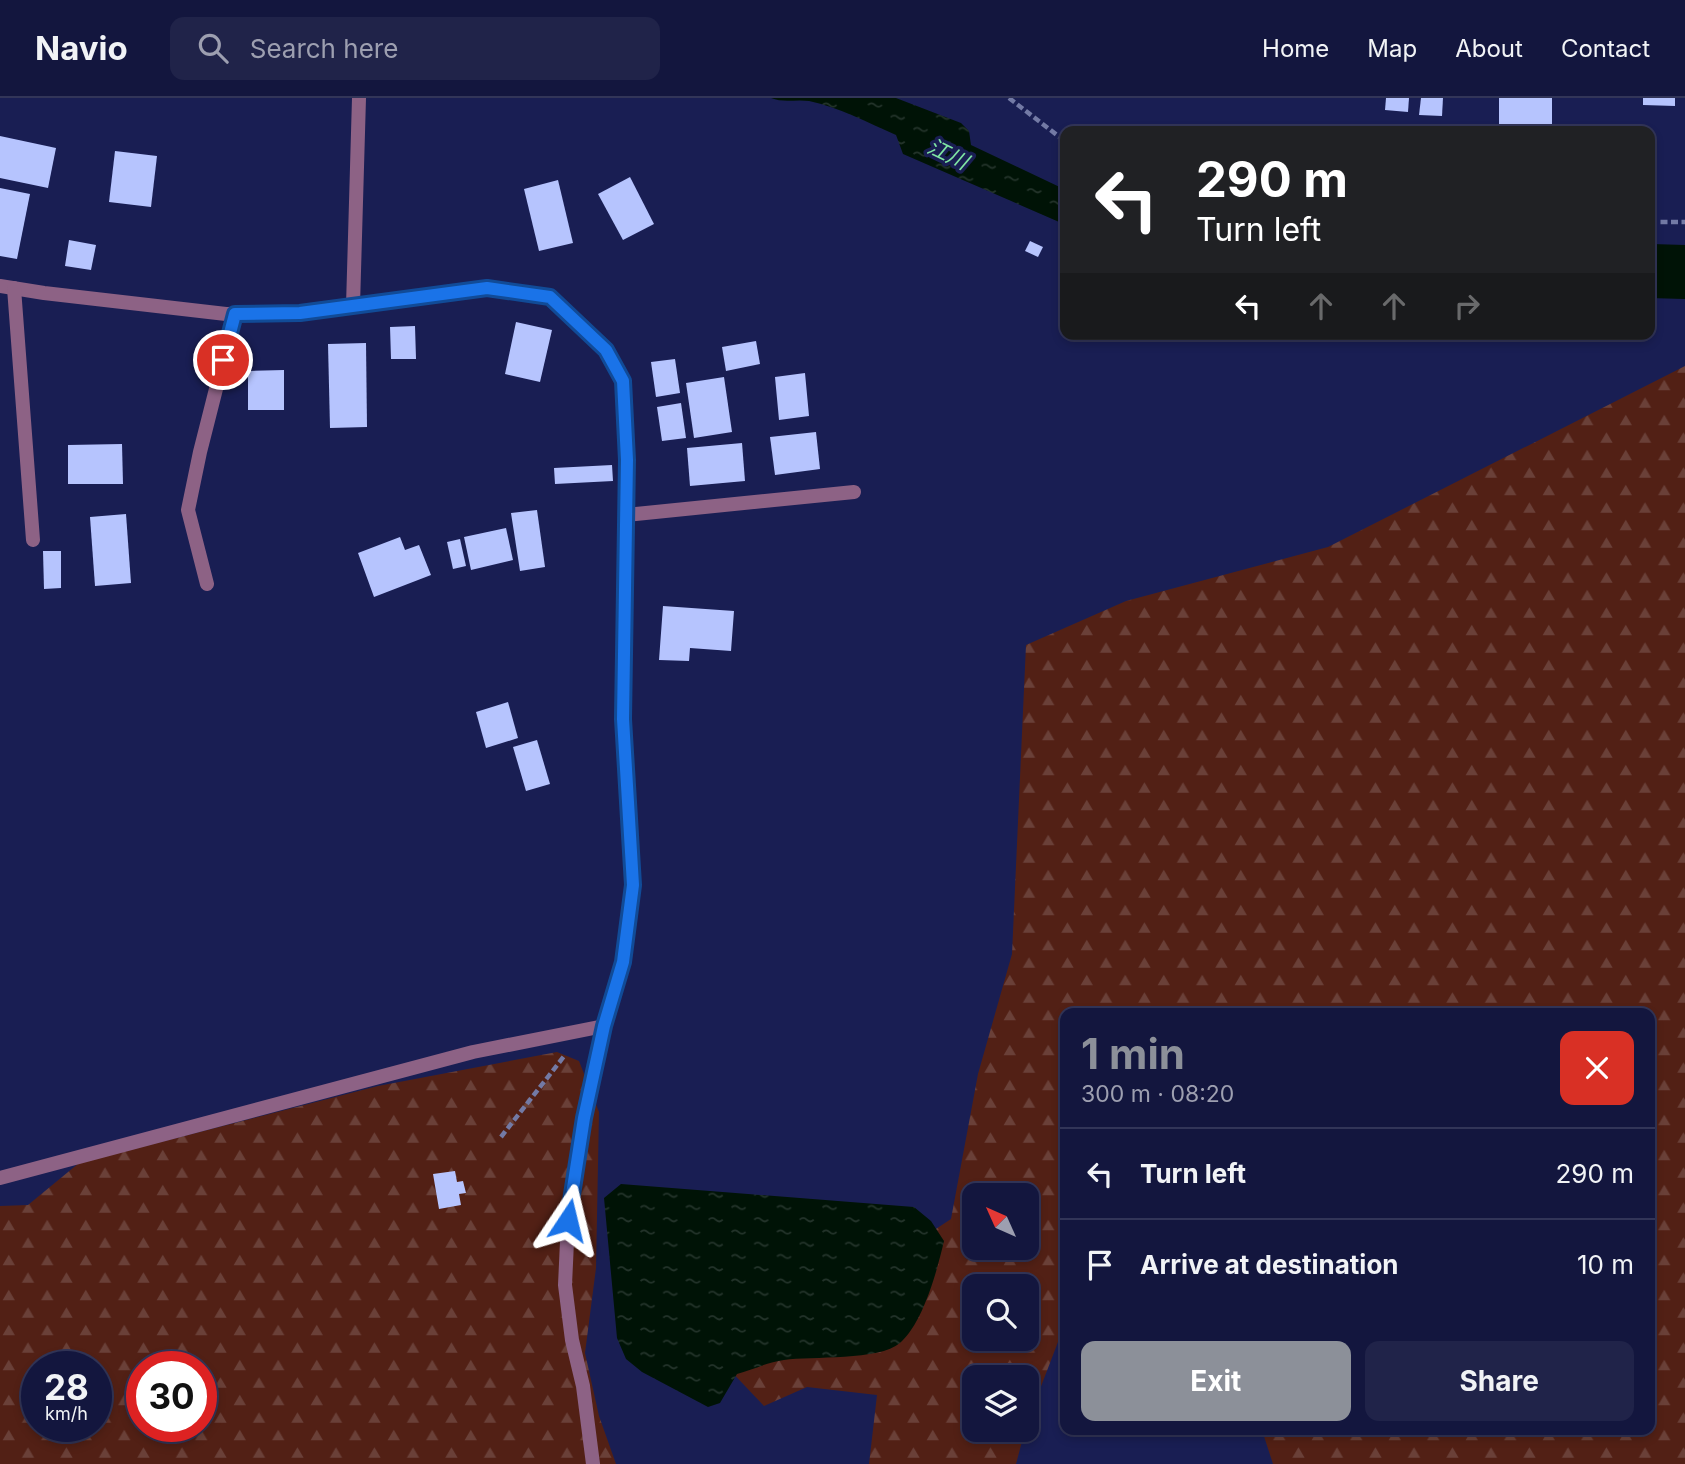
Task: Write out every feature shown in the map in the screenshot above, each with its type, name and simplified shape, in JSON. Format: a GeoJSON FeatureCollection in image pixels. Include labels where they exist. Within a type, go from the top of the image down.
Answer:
{"type":"FeatureCollection","features":[{"type":"Feature","properties":{"kind":"street"},"geometry":{"type":"LineString","coordinates":[[353,306],[359,98]]}},
{"type":"Feature","properties":{"kind":"street"},"geometry":{"type":"LineString","coordinates":[[33,540],[15,323],[7,287],[235,314],[300,313],[487,288],[550,297],[606,350],[623,381],[627,460],[623,719],[633,885],[623,962],[604,1026],[584,1118],[568,1220],[565,1285],[572,1340],[583,1386],[593,1464]]}},
{"type":"Feature","properties":{"kind":"street"},"geometry":{"type":"LineString","coordinates":[[207,584],[188,510],[235,314]]}},
{"type":"Feature","properties":{"kind":"street"},"geometry":{"type":"LineString","coordinates":[[626,515],[854,492]]}},
{"type":"Feature","properties":{"kind":"street"},"geometry":{"type":"LineString","coordinates":[[0,1178],[473,1052],[604,1026]]}},
{"type":"Feature","properties":{"kind":"path"},"geometry":{"type":"LineString","coordinates":[[1009,98],[1060,137]]}},
{"type":"Feature","properties":{"kind":"path"},"geometry":{"type":"LineString","coordinates":[[1655,222],[1685,222]]}},
{"type":"Feature","properties":{"kind":"path"},"geometry":{"type":"LineString","coordinates":[[501,1137],[585,1030]]}},
{"type":"Feature","properties":{"kind":"green space"},"geometry":{"type":"Polygon","coordinates":[[[1685,366],[1685,1464],[1273,1464],[1264,1435],[1655,1435],[1655,1008],[1060,1008],[1060,1337],[1039,1392],[1039,1365],[962,1365],[962,1442],[1022,1442],[1016,1464],[869,1464],[877,1395],[807,1387],[764,1406],[727,1367],[951,1219],[978,1074],[1012,954],[1026,645],[1126,601],[1328,547],[1685,366]]]}},
{"type":"Feature","properties":{"kind":"green space"},"geometry":{"type":"Polygon","coordinates":[[[557,1052],[579,1061],[599,1112],[596,1268],[585,1353],[599,1416],[616,1464],[0,1464],[0,1206],[28,1205],[79,1163],[378,1086],[557,1052]]]}},
{"type":"Feature","properties":{"kind":"water"},"geometry":{"type":"Polygon","coordinates":[[[771,98],[896,98],[961,123],[969,131],[971,145],[1060,187],[1060,222],[903,154],[896,135],[853,116],[809,101],[771,98]]]}},
{"type":"Feature","properties":{"kind":"water"},"geometry":{"type":"Polygon","coordinates":[[[621,1184],[914,1207],[931,1221],[944,1241],[922,1310],[916,1323],[900,1343],[877,1353],[784,1360],[766,1364],[737,1374],[720,1403],[708,1407],[642,1372],[626,1359],[617,1338],[604,1198],[621,1184]]]}},
{"type":"Feature","properties":{"kind":"building"},"geometry":{"type":"Polygon","coordinates":[[[1386,98],[1409,98],[1408,112],[1385,110],[1386,98]]]}},
{"type":"Feature","properties":{"kind":"building"},"geometry":{"type":"Polygon","coordinates":[[[1421,98],[1443,98],[1442,116],[1419,115],[1421,98]]]}},
{"type":"Feature","properties":{"kind":"building"},"geometry":{"type":"Polygon","coordinates":[[[1499,98],[1552,98],[1552,126],[1499,126],[1499,98]]]}},
{"type":"Feature","properties":{"kind":"building"},"geometry":{"type":"Polygon","coordinates":[[[1643,98],[1675,98],[1675,106],[1643,105],[1643,98]]]}},
{"type":"Feature","properties":{"kind":"building"},"geometry":{"type":"Polygon","coordinates":[[[0,136],[56,148],[48,188],[0,178],[0,136]]]}},
{"type":"Feature","properties":{"kind":"building"},"geometry":{"type":"Polygon","coordinates":[[[115,151],[157,156],[151,207],[109,202],[115,151]]]}},
{"type":"Feature","properties":{"kind":"building"},"geometry":{"type":"Polygon","coordinates":[[[630,177],[654,224],[623,240],[598,194],[630,177]]]}},
{"type":"Feature","properties":{"kind":"building"},"geometry":{"type":"Polygon","coordinates":[[[558,180],[573,243],[539,251],[524,189],[558,180]]]}},
{"type":"Feature","properties":{"kind":"building"},"geometry":{"type":"Polygon","coordinates":[[[0,188],[30,194],[17,259],[0,256],[0,188]]]}},
{"type":"Feature","properties":{"kind":"building"},"geometry":{"type":"Polygon","coordinates":[[[69,240],[96,245],[91,270],[65,266],[69,240]]]}},
{"type":"Feature","properties":{"kind":"building"},"geometry":{"type":"Polygon","coordinates":[[[1030,241],[1043,247],[1038,257],[1025,251],[1030,241]]]}},
{"type":"Feature","properties":{"kind":"building"},"geometry":{"type":"Polygon","coordinates":[[[516,322],[552,330],[540,382],[505,374],[516,322]]]}},
{"type":"Feature","properties":{"kind":"building"},"geometry":{"type":"Polygon","coordinates":[[[415,326],[416,359],[391,359],[390,327],[415,326]]]}},
{"type":"Feature","properties":{"kind":"building"},"geometry":{"type":"Polygon","coordinates":[[[756,341],[760,364],[726,371],[722,347],[756,341]]]}},
{"type":"Feature","properties":{"kind":"building"},"geometry":{"type":"Polygon","coordinates":[[[366,343],[367,427],[330,428],[328,344],[366,343]]]}},
{"type":"Feature","properties":{"kind":"building"},"geometry":{"type":"Polygon","coordinates":[[[675,359],[680,393],[656,397],[651,362],[675,359]]]}},
{"type":"Feature","properties":{"kind":"building"},"geometry":{"type":"Polygon","coordinates":[[[284,370],[284,410],[248,410],[248,371],[284,370]]]}},
{"type":"Feature","properties":{"kind":"building"},"geometry":{"type":"Polygon","coordinates":[[[805,373],[809,416],[779,420],[775,377],[805,373]]]}},
{"type":"Feature","properties":{"kind":"building"},"geometry":{"type":"Polygon","coordinates":[[[724,377],[732,432],[694,438],[686,383],[724,377]]]}},
{"type":"Feature","properties":{"kind":"building"},"geometry":{"type":"Polygon","coordinates":[[[681,403],[686,438],[662,441],[657,407],[681,403]]]}},
{"type":"Feature","properties":{"kind":"building"},"geometry":{"type":"Polygon","coordinates":[[[816,432],[820,469],[775,475],[770,437],[816,432]]]}},
{"type":"Feature","properties":{"kind":"building"},"geometry":{"type":"Polygon","coordinates":[[[742,443],[745,481],[690,486],[687,448],[742,443]]]}},
{"type":"Feature","properties":{"kind":"building"},"geometry":{"type":"Polygon","coordinates":[[[122,444],[123,484],[68,484],[68,445],[122,444]]]}},
{"type":"Feature","properties":{"kind":"building"},"geometry":{"type":"Polygon","coordinates":[[[612,465],[613,481],[555,484],[554,468],[612,465]]]}},
{"type":"Feature","properties":{"kind":"building"},"geometry":{"type":"Polygon","coordinates":[[[537,510],[545,567],[520,571],[511,513],[537,510]]]}},
{"type":"Feature","properties":{"kind":"building"},"geometry":{"type":"Polygon","coordinates":[[[126,514],[131,583],[95,586],[90,517],[126,514]]]}},
{"type":"Feature","properties":{"kind":"building"},"geometry":{"type":"Polygon","coordinates":[[[506,528],[513,560],[471,570],[464,537],[506,528]]]}},
{"type":"Feature","properties":{"kind":"building"},"geometry":{"type":"Polygon","coordinates":[[[400,537],[405,550],[419,545],[431,575],[374,597],[358,553],[400,537]]]}},
{"type":"Feature","properties":{"kind":"building"},"geometry":{"type":"Polygon","coordinates":[[[460,539],[466,566],[453,569],[447,542],[460,539]]]}},
{"type":"Feature","properties":{"kind":"building"},"geometry":{"type":"Polygon","coordinates":[[[43,551],[61,551],[61,588],[44,589],[43,551]]]}},
{"type":"Feature","properties":{"kind":"building"},"geometry":{"type":"Polygon","coordinates":[[[663,606],[734,611],[731,651],[690,648],[689,661],[659,660],[663,606]]]}},
{"type":"Feature","properties":{"kind":"building"},"geometry":{"type":"Polygon","coordinates":[[[508,702],[518,738],[486,748],[476,712],[508,702]]]}},
{"type":"Feature","properties":{"kind":"building"},"geometry":{"type":"Polygon","coordinates":[[[537,740],[550,784],[526,791],[513,747],[537,740]]]}},
{"type":"Feature","properties":{"kind":"building"},"geometry":{"type":"Polygon","coordinates":[[[455,1171],[457,1182],[463,1181],[466,1193],[459,1194],[461,1205],[439,1209],[433,1174],[455,1171]]]}},
{"type":"Feature","properties":{"kind":"waterway","name":"江川"},"geometry":{"type":"LineString","coordinates":[[1655,271],[1685,272]]}},
{"type":"Feature","properties":{"kind":"route"},"geometry":{"type":"LineString","coordinates":[[223,360],[235,314],[300,313],[487,288],[550,297],[606,350],[623,381],[627,460],[623,719],[633,885],[623,962],[604,1026],[584,1118],[568,1220]]}}]}
